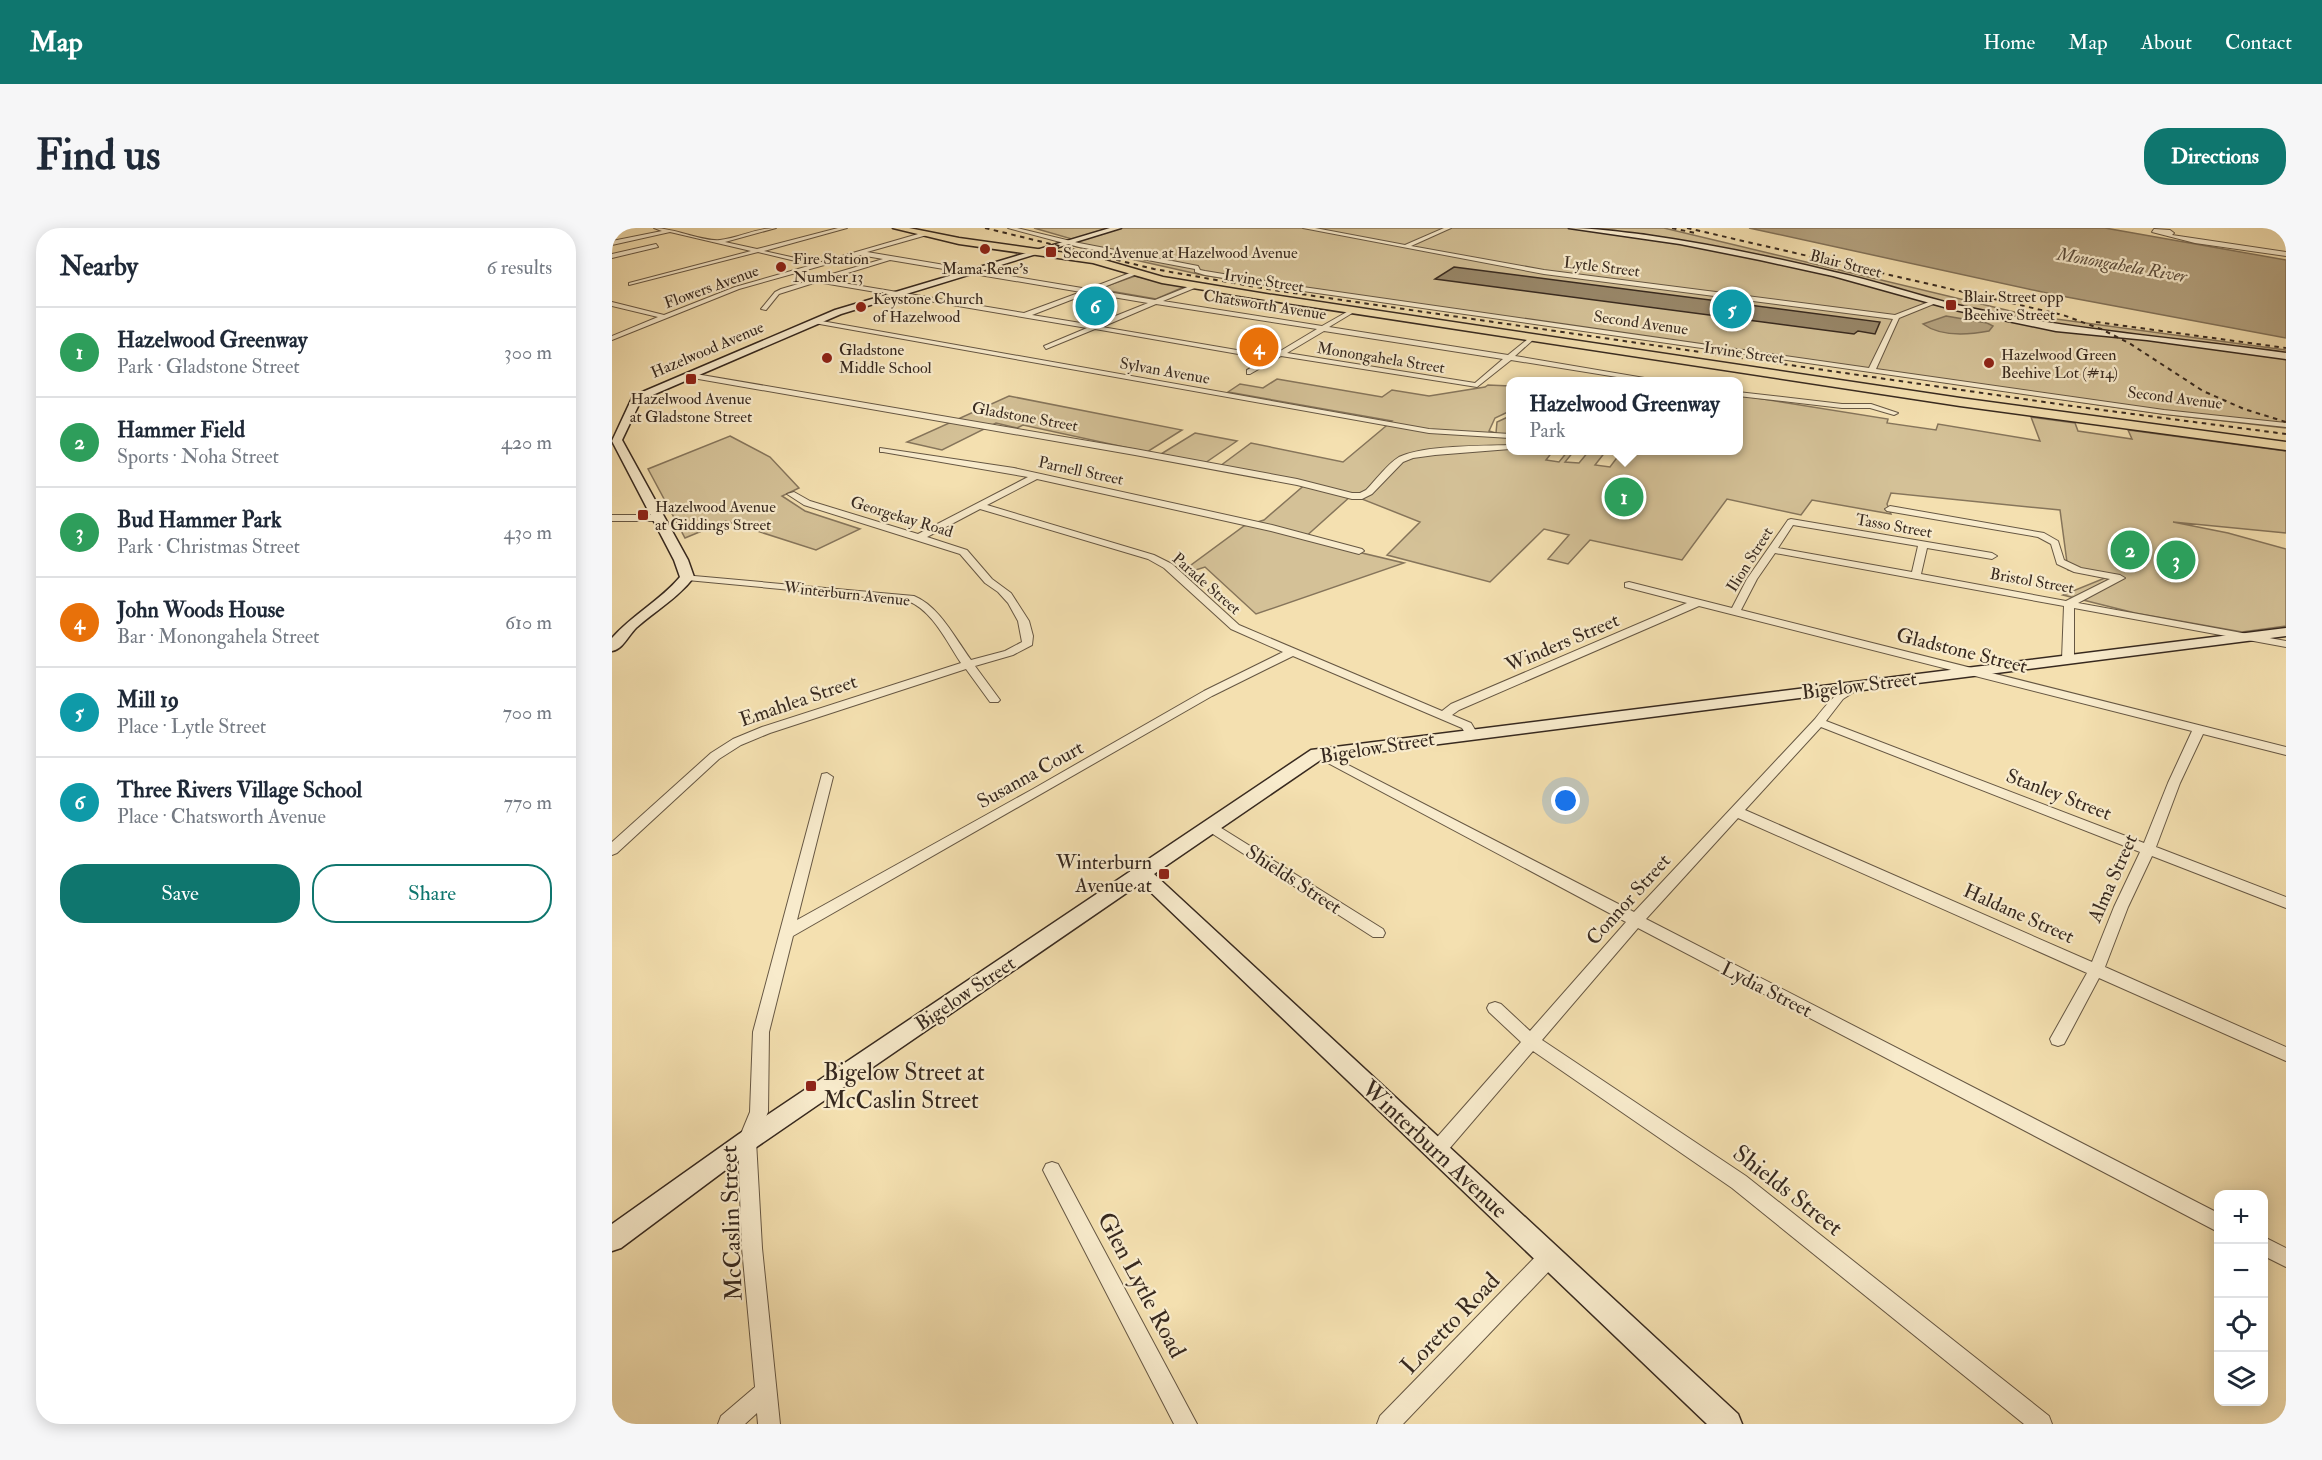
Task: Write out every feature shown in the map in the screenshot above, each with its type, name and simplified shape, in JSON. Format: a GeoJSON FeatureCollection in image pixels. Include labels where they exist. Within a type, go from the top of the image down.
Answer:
{"type":"FeatureCollection","features":[{"type":"Feature","properties":{"kind":"main road"},"geometry":{"type":"LineString","coordinates":[[897,228],[1040,252]]}},
{"type":"Feature","properties":{"kind":"main road","name":"Irvine Street"},"geometry":{"type":"LineString","coordinates":[[1040,252],[1094,260],[1136,273],[1195,286],[1352,311],[1960,402],[2286,446]]}},
{"type":"Feature","properties":{"kind":"street"},"geometry":{"type":"LineString","coordinates":[[657,228],[818,265]]}},
{"type":"Feature","properties":{"kind":"street"},"geometry":{"type":"LineString","coordinates":[[612,243],[681,228]]}},
{"type":"Feature","properties":{"kind":"street"},"geometry":{"type":"LineString","coordinates":[[716,242],[773,228]]}},
{"type":"Feature","properties":{"kind":"street"},"geometry":{"type":"LineString","coordinates":[[631,284],[844,228]]}},
{"type":"Feature","properties":{"kind":"street","name":"Second Avenue"},"geometry":{"type":"LineString","coordinates":[[1011,228],[1198,268],[1197,271],[1205,273],[1285,286],[2164,412],[2286,425]]}},
{"type":"Feature","properties":{"kind":"street","name":"Hazelwood Avenue"},"geometry":{"type":"LineString","coordinates":[[1080,239],[1110,228]]}},
{"type":"Feature","properties":{"kind":"street","name":"Hazelwood Avenue"},"geometry":{"type":"LineString","coordinates":[[687,577],[681,560],[658,518],[616,449],[617,440],[637,398],[838,312],[1117,228]]}},
{"type":"Feature","properties":{"kind":"street","name":"Lytle Street"},"geometry":{"type":"LineString","coordinates":[[1306,228],[1551,273],[1896,316]]}},
{"type":"Feature","properties":{"kind":"street"},"geometry":{"type":"LineString","coordinates":[[1406,246],[1448,228]]}},
{"type":"Feature","properties":{"kind":"street","name":"Blair Street"},"geometry":{"type":"LineString","coordinates":[[1574,228],[1680,243],[1760,258],[1934,302],[2071,331],[2147,337],[2286,355]]}},
{"type":"Feature","properties":{"kind":"street","name":"Flowers Avenue"},"geometry":{"type":"LineString","coordinates":[[612,338],[737,288],[925,234]]}},
{"type":"Feature","properties":{"kind":"street"},"geometry":{"type":"LineString","coordinates":[[2169,236],[2286,254]]}},
{"type":"Feature","properties":{"kind":"street"},"geometry":{"type":"LineString","coordinates":[[612,256],[657,245],[636,238]]}},
{"type":"Feature","properties":{"kind":"street","name":"Chatsworth Avenue"},"geometry":{"type":"LineString","coordinates":[[860,253],[1155,302],[1639,377]]}},
{"type":"Feature","properties":{"kind":"street"},"geometry":{"type":"LineString","coordinates":[[764,309],[777,293],[890,259]]}},
{"type":"Feature","properties":{"kind":"street"},"geometry":{"type":"LineString","coordinates":[[1024,315],[1136,273]]}},
{"type":"Feature","properties":{"kind":"street","name":"Monongahela Street"},"geometry":{"type":"LineString","coordinates":[[817,280],[1096,328],[1477,385],[1511,357]]}},
{"type":"Feature","properties":{"kind":"street"},"geometry":{"type":"LineString","coordinates":[[1046,347],[1195,286]]}},
{"type":"Feature","properties":{"kind":"street"},"geometry":{"type":"LineString","coordinates":[[1872,370],[1896,322],[1896,316],[1934,302]]}},
{"type":"Feature","properties":{"kind":"street"},"geometry":{"type":"LineString","coordinates":[[612,304],[664,317]]}},
{"type":"Feature","properties":{"kind":"street"},"geometry":{"type":"LineString","coordinates":[[1250,372],[1352,311]]}},
{"type":"Feature","properties":{"kind":"street","name":"Sylvan Avenue"},"geometry":{"type":"LineString","coordinates":[[816,322],[1429,432],[1506,436]]}},
{"type":"Feature","properties":{"kind":"street"},"geometry":{"type":"LineString","coordinates":[[1511,357],[1533,337]]}},
{"type":"Feature","properties":{"kind":"street","name":"Gladstone Street"},"geometry":{"type":"LineString","coordinates":[[690,375],[1135,452],[1297,482],[1352,496],[1362,496],[1369,492],[1400,460],[1411,456],[1506,447]]}},
{"type":"Feature","properties":{"kind":"street"},"geometry":{"type":"LineString","coordinates":[[1743,395],[1842,406],[1871,406],[1894,413]]}},
{"type":"Feature","properties":{"kind":"street","name":"Parnell Street"},"geometry":{"type":"LineString","coordinates":[[882,450],[907,452],[1036,476],[1272,528],[1359,550]]}},
{"type":"Feature","properties":{"kind":"street"},"geometry":{"type":"LineString","coordinates":[[919,537],[1036,476]]}},
{"type":"Feature","properties":{"kind":"street","name":"Georgekay Road"},"geometry":{"type":"LineString","coordinates":[[791,494],[807,503],[958,549],[969,555],[987,580],[1003,590],[1012,601],[1024,621],[1028,643]]}},
{"type":"Feature","properties":{"kind":"street","name":"Parade Street"},"geometry":{"type":"LineString","coordinates":[[980,506],[1151,557],[1168,566],[1235,627],[1467,726],[1471,733]]}},
{"type":"Feature","properties":{"kind":"street","name":"Tasso Street"},"geometry":{"type":"LineString","coordinates":[[1890,509],[2041,535],[2055,543],[2060,562],[2068,567],[2120,578],[2118,581],[2069,603]]}},
{"type":"Feature","properties":{"kind":"street"},"geometry":{"type":"LineString","coordinates":[[612,518],[658,518]]}},
{"type":"Feature","properties":{"kind":"street","name":"Tasso Street"},"geometry":{"type":"LineString","coordinates":[[1791,522],[1992,556]]}},
{"type":"Feature","properties":{"kind":"street","name":"Ilion Street"},"geometry":{"type":"LineString","coordinates":[[1734,613],[1752,579],[1791,522]]}},
{"type":"Feature","properties":{"kind":"street"},"geometry":{"type":"LineString","coordinates":[[1916,576],[1923,546]]}},
{"type":"Feature","properties":{"kind":"street","name":"Bristol Street"},"geometry":{"type":"LineString","coordinates":[[1773,550],[2286,644]]}},
{"type":"Feature","properties":{"kind":"street"},"geometry":{"type":"LineString","coordinates":[[612,647],[630,626],[678,588],[687,577]]}},
{"type":"Feature","properties":{"kind":"street","name":"Winterburn Avenue"},"geometry":{"type":"LineString","coordinates":[[687,577],[910,598],[920,602],[929,610],[994,700]]}},
{"type":"Feature","properties":{"kind":"street","name":"Gladstone Street"},"geometry":{"type":"LineString","coordinates":[[1629,585],[2286,751]]}},
{"type":"Feature","properties":{"kind":"street","name":"Winders Street"},"geometry":{"type":"LineString","coordinates":[[1443,716],[1455,707],[1696,603]]}},
{"type":"Feature","properties":{"kind":"street"},"geometry":{"type":"LineString","coordinates":[[2068,659],[2069,603]]}},
{"type":"Feature","properties":{"kind":"street","name":"Bigelow Street"},"geometry":{"type":"LineString","coordinates":[[612,1239],[747,1141],[1317,754],[2286,632]]}},
{"type":"Feature","properties":{"kind":"street","name":"Emahlea Street"},"geometry":{"type":"LineString","coordinates":[[612,850],[715,756],[737,742],[930,675],[1009,653],[1028,643]]}},
{"type":"Feature","properties":{"kind":"street","name":"Susanna Court"},"geometry":{"type":"LineString","coordinates":[[788,932],[1072,773],[1244,673],[1292,652]]}},
{"type":"Feature","properties":{"kind":"street","name":"Connor Street"},"geometry":{"type":"LineString","coordinates":[[1437,1150],[1637,919],[1735,811],[1819,722],[1839,697],[1859,685]]}},
{"type":"Feature","properties":{"kind":"street","name":"Stanley Street"},"geometry":{"type":"LineString","coordinates":[[1819,722],[2286,903]]}},
{"type":"Feature","properties":{"kind":"street","name":"Alma Street"},"geometry":{"type":"LineString","coordinates":[[2058,1040],[2096,970],[2174,783],[2199,730]]}},
{"type":"Feature","properties":{"kind":"street","name":"Lydia Street"},"geometry":{"type":"LineString","coordinates":[[1317,754],[1637,919],[1648,928],[2214,1220]]}},
{"type":"Feature","properties":{"kind":"street","name":"McCaslin Street"},"geometry":{"type":"LineString","coordinates":[[769,1424],[752,1248],[747,1141],[759,1112],[761,1032],[827,777]]}},
{"type":"Feature","properties":{"kind":"street","name":"Haldane Street"},"geometry":{"type":"LineString","coordinates":[[1735,811],[2286,1054]]}},
{"type":"Feature","properties":{"kind":"street","name":"Shields Street"},"geometry":{"type":"LineString","coordinates":[[1210,826],[1378,933]]}},
{"type":"Feature","properties":{"kind":"street","name":"Winterburn Avenue"},"geometry":{"type":"LineString","coordinates":[[1142,873],[1728,1424]]}},
{"type":"Feature","properties":{"kind":"street","name":"Shields Street"},"geometry":{"type":"LineString","coordinates":[[1495,1008],[1532,1042],[1739,1182],[2041,1424]]}},
{"type":"Feature","properties":{"kind":"street","name":"Glen Lytle Road"},"geometry":{"type":"LineString","coordinates":[[1052,1170],[1186,1424]]}},
{"type":"Feature","properties":{"kind":"street"},"geometry":{"type":"LineString","coordinates":[[2268,1248],[2286,1257]]}},
{"type":"Feature","properties":{"kind":"street","name":"Loretto Road"},"geometry":{"type":"LineString","coordinates":[[1388,1424],[1549,1257]]}},
{"type":"Feature","properties":{"kind":"street"},"geometry":{"type":"LineString","coordinates":[[729,1424],[766,1391]]}},
{"type":"Feature","properties":{"kind":"shaded area"},"geometry":{"type":"Polygon","coordinates":[[[1034,228],[1664,228],[2027,315],[2286,350],[2286,428],[2163,414],[1202,275],[1073,246],[1072,239],[1034,228]]]}},
{"type":"Feature","properties":{"kind":"shaded area"},"geometry":{"type":"Polygon","coordinates":[[[1135,276],[1184,287],[1156,299],[1098,289],[1135,276]]]}},
{"type":"Feature","properties":{"kind":"shaded area"},"geometry":{"type":"Polygon","coordinates":[[[1277,379],[1382,397],[1392,390],[1429,396],[1488,385],[1506,386],[1506,413],[1495,418],[1489,431],[1496,433],[1497,422],[1506,418],[1506,455],[1550,455],[1546,460],[1559,462],[1565,455],[1571,455],[1565,462],[1579,463],[1586,455],[1603,455],[1595,465],[1610,467],[1619,455],[1743,455],[1743,396],[1888,419],[1887,423],[1936,430],[1938,424],[2040,441],[2031,417],[2075,423],[2078,431],[2132,439],[2128,430],[2286,451],[2286,533],[2173,522],[2228,533],[2286,549],[2286,626],[2242,632],[2135,613],[2063,595],[2105,578],[2068,570],[2060,510],[1891,493],[1887,504],[1891,514],[1812,500],[1801,515],[1727,499],[1682,560],[1590,540],[1568,564],[1548,559],[1569,535],[1544,529],[1490,582],[1387,555],[1420,522],[1352,495],[1303,539],[1404,563],[1256,614],[1205,567],[1189,572],[1187,568],[1244,526],[1264,520],[1308,482],[1220,466],[1251,443],[1343,462],[1392,421],[1228,392],[1240,384],[1263,388],[1277,379]]]}},
{"type":"Feature","properties":{"kind":"shaded area"},"geometry":{"type":"Polygon","coordinates":[[[1009,396],[1182,430],[1147,452],[1023,425],[1017,428],[996,423],[942,450],[907,442],[1009,396]]]}},
{"type":"Feature","properties":{"kind":"shaded area"},"geometry":{"type":"Polygon","coordinates":[[[1195,433],[1237,441],[1205,463],[1161,454],[1195,433]]]}},
{"type":"Feature","properties":{"kind":"shaded area"},"geometry":{"type":"Polygon","coordinates":[[[730,436],[770,457],[799,488],[782,496],[805,511],[860,529],[816,550],[726,521],[685,538],[648,469],[730,436]]]}},
{"type":"Feature","properties":{"kind":"water","name":"Monongahela River"},"geometry":{"type":"Polygon","coordinates":[[[1749,228],[2105,228],[2286,260],[2286,338],[2056,295],[1749,228]]]}},
{"type":"Feature","properties":{"kind":"water"},"geometry":{"type":"Polygon","coordinates":[[[1946,316],[1993,326],[1989,331],[1955,334],[1938,331],[1923,324],[1946,316]]]}},
{"type":"Feature","properties":{"kind":"building"},"geometry":{"type":"Polygon","coordinates":[[[1454,267],[1880,322],[1875,334],[1858,331],[1854,334],[1435,279],[1454,267]]]}},
{"type":"Feature","properties":{"kind":"railway"},"geometry":{"type":"LineString","coordinates":[[985,228],[1154,269],[1273,290],[2072,406],[2286,434]]}},
{"type":"Feature","properties":{"kind":"railway"},"geometry":{"type":"LineString","coordinates":[[1672,228],[1695,233]]}},
{"type":"Feature","properties":{"kind":"railway"},"geometry":{"type":"LineString","coordinates":[[1687,228],[2063,315],[2101,329],[2129,343],[2203,391],[2244,409],[2286,422]]}},
{"type":"Feature","properties":{"kind":"railway"},"geometry":{"type":"LineString","coordinates":[[2096,322],[2286,348]]}},
{"type":"Feature","properties":{"kind":"place","name":"Mama Rene's"},"geometry":{"type":"Point","coordinates":[985,249]}},
{"type":"Feature","properties":{"kind":"place","name":"Second Avenue at Hazelwood Avenue"},"geometry":{"type":"Point","coordinates":[1051,252]}},
{"type":"Feature","properties":{"kind":"place","name":"Fire Station Number 13"},"geometry":{"type":"Point","coordinates":[781,267]}},
{"type":"Feature","properties":{"kind":"place","name":"Blair Street opp Beehive Street"},"geometry":{"type":"Point","coordinates":[1951,305]}},
{"type":"Feature","properties":{"kind":"place","name":"Three Rivers Village School"},"geometry":{"type":"Point","coordinates":[1095,306]}},
{"type":"Feature","properties":{"kind":"place","name":"Keystone Church of Hazelwood"},"geometry":{"type":"Point","coordinates":[861,307]}},
{"type":"Feature","properties":{"kind":"place","name":"Mill 19"},"geometry":{"type":"Point","coordinates":[1732,309]}},
{"type":"Feature","properties":{"kind":"place","name":"John Woods House"},"geometry":{"type":"Point","coordinates":[1259,347]}},
{"type":"Feature","properties":{"kind":"place","name":"Gladstone Middle School"},"geometry":{"type":"Point","coordinates":[827,358]}},
{"type":"Feature","properties":{"kind":"place","name":"Hazelwood Green Beehive Lot (#14)"},"geometry":{"type":"Point","coordinates":[1989,363]}},
{"type":"Feature","properties":{"kind":"place","name":"Hazelwood Avenue at Gladstone Street"},"geometry":{"type":"Point","coordinates":[691,379]}},
{"type":"Feature","properties":{"kind":"place","name":"Hazelwood Greenway"},"geometry":{"type":"Point","coordinates":[1624,497]}},
{"type":"Feature","properties":{"kind":"place","name":"Hazelwood Avenue at Giddings Street"},"geometry":{"type":"Point","coordinates":[643,515]}},
{"type":"Feature","properties":{"kind":"place","name":"Hammer Field"},"geometry":{"type":"Point","coordinates":[2130,550]}},
{"type":"Feature","properties":{"kind":"place","name":"Bud Hammer Park"},"geometry":{"type":"Point","coordinates":[2176,560]}},
{"type":"Feature","properties":{"kind":"place","name":"Winterburn Avenue at"},"geometry":{"type":"Point","coordinates":[1164,874]}},
{"type":"Feature","properties":{"kind":"place","name":"Bigelow Street at McCaslin Street"},"geometry":{"type":"Point","coordinates":[811,1086]}}]}
